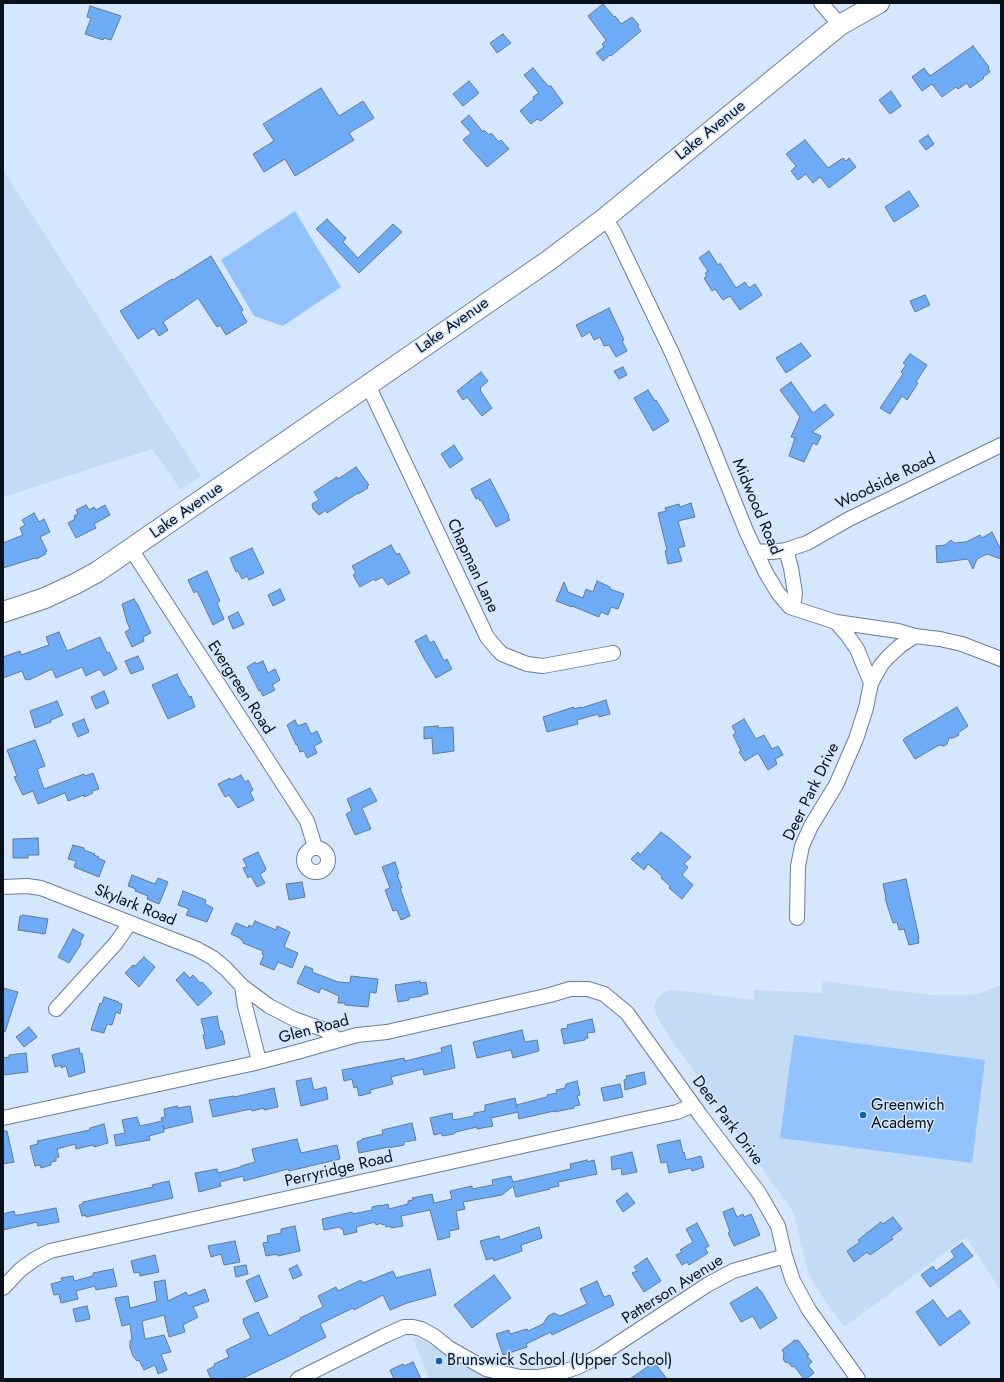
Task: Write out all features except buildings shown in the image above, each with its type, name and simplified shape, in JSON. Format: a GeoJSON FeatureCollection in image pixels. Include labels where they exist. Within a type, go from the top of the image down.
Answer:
{"type":"FeatureCollection","features":[{"type":"Feature","properties":{"kind":"main road","name":"Lake Avenue"},"geometry":{"type":"LineString","coordinates":[[3,612],[45,598],[97,572],[548,261],[605,218],[840,25],[879,3]]}},
{"type":"Feature","properties":{"kind":"street"},"geometry":{"type":"LineString","coordinates":[[821,3],[840,25]]}},
{"type":"Feature","properties":{"kind":"street","name":"Midwood Road"},"geometry":{"type":"LineString","coordinates":[[605,218],[614,232],[672,353],[755,551],[778,594],[790,607],[836,622],[940,639],[962,644],[1001,658]]}},
{"type":"Feature","properties":{"kind":"street","name":"Chapman Lane"},"geometry":{"type":"LineString","coordinates":[[368,385],[487,637],[497,649],[502,654],[527,664],[543,666],[613,653]]}},
{"type":"Feature","properties":{"kind":"street","name":"Woodside Road"},"geometry":{"type":"LineString","coordinates":[[755,551],[772,552],[786,550],[807,543],[849,519],[1001,445]]}},
{"type":"Feature","properties":{"kind":"street","name":"Evergreen Road"},"geometry":{"type":"LineString","coordinates":[[130,549],[306,821],[315,848]]}},
{"type":"Feature","properties":{"kind":"street"},"geometry":{"type":"LineString","coordinates":[[786,550],[791,568],[795,593],[793,608]]}},
{"type":"Feature","properties":{"kind":"street"},"geometry":{"type":"LineString","coordinates":[[836,622],[857,649],[871,683]]}},
{"type":"Feature","properties":{"kind":"street","name":"Deer Park Drive"},"geometry":{"type":"LineString","coordinates":[[797,918],[798,866],[802,846],[810,826],[836,785],[856,739],[866,708],[871,683],[881,665],[888,656],[900,646],[916,636]]}},
{"type":"Feature","properties":{"kind":"street","name":"Skylark Road"},"geometry":{"type":"LineString","coordinates":[[3,887],[26,886],[41,888],[197,949],[213,958],[242,986],[269,1006],[294,1019],[325,1030],[338,1040]]}},
{"type":"Feature","properties":{"kind":"street"},"geometry":{"type":"LineString","coordinates":[[56,1009],[116,943],[130,923]]}},
{"type":"Feature","properties":{"kind":"street"},"geometry":{"type":"LineString","coordinates":[[242,986],[245,1006],[259,1061]]}},
{"type":"Feature","properties":{"kind":"street","name":"Glen Road"},"geometry":{"type":"LineString","coordinates":[[3,1118],[259,1061],[357,1035],[387,1032],[550,995],[570,989],[588,989],[604,994],[627,1013]]}},
{"type":"Feature","properties":{"kind":"street","name":"Deer Park Drive"},"geometry":{"type":"LineString","coordinates":[[627,1013],[693,1105],[760,1193],[778,1226],[785,1256]]}},
{"type":"Feature","properties":{"kind":"street","name":"Perryridge Road"},"geometry":{"type":"LineString","coordinates":[[3,1288],[20,1270],[35,1259],[50,1251],[677,1112],[693,1105]]}},
{"type":"Feature","properties":{"kind":"street"},"geometry":{"type":"LineString","coordinates":[[785,1256],[793,1281],[809,1310],[858,1379]]}},
{"type":"Feature","properties":{"kind":"street","name":"Patterson Avenue"},"geometry":{"type":"LineString","coordinates":[[298,1379],[404,1327],[421,1329],[434,1336],[449,1348],[486,1368],[520,1376],[539,1377],[556,1374],[578,1367],[599,1356],[708,1285],[733,1271],[785,1256]]}},
{"type":"Feature","properties":{"kind":"shaded area"},"geometry":{"type":"Polygon","coordinates":[[[3,170],[201,476],[181,490],[152,449],[3,497],[3,170]]]}},
{"type":"Feature","properties":{"kind":"shaded area"},"geometry":{"type":"Polygon","coordinates":[[[295,211],[341,287],[283,326],[254,316],[221,260],[295,211]]]}},
{"type":"Feature","properties":{"kind":"shaded area","name":"Greenwich Academy"},"geometry":{"type":"Polygon","coordinates":[[[823,981],[932,995],[974,995],[1001,985],[1001,1291],[966,1237],[844,1327],[817,1289],[808,1272],[793,1212],[673,1042],[658,1019],[654,1006],[658,997],[666,991],[674,990],[754,1000],[754,990],[822,993],[823,981]]]}},
{"type":"Feature","properties":{"kind":"shaded area"},"geometry":{"type":"Polygon","coordinates":[[[794,1035],[985,1060],[972,1163],[780,1138],[794,1035]]]}},
{"type":"Feature","properties":{"kind":"shaded area","name":"Brunswick School (Upper School)"},"geometry":{"type":"Polygon","coordinates":[[[413,1337],[429,1343],[468,1369],[492,1379],[429,1379],[413,1337]]]}},
{"type":"Feature","properties":{"kind":"place","name":"Greenwich Academy"},"geometry":{"type":"Point","coordinates":[863,1115]}},
{"type":"Feature","properties":{"kind":"place","name":"Brunswick School (Upper School)"},"geometry":{"type":"Point","coordinates":[439,1361]}}]}
